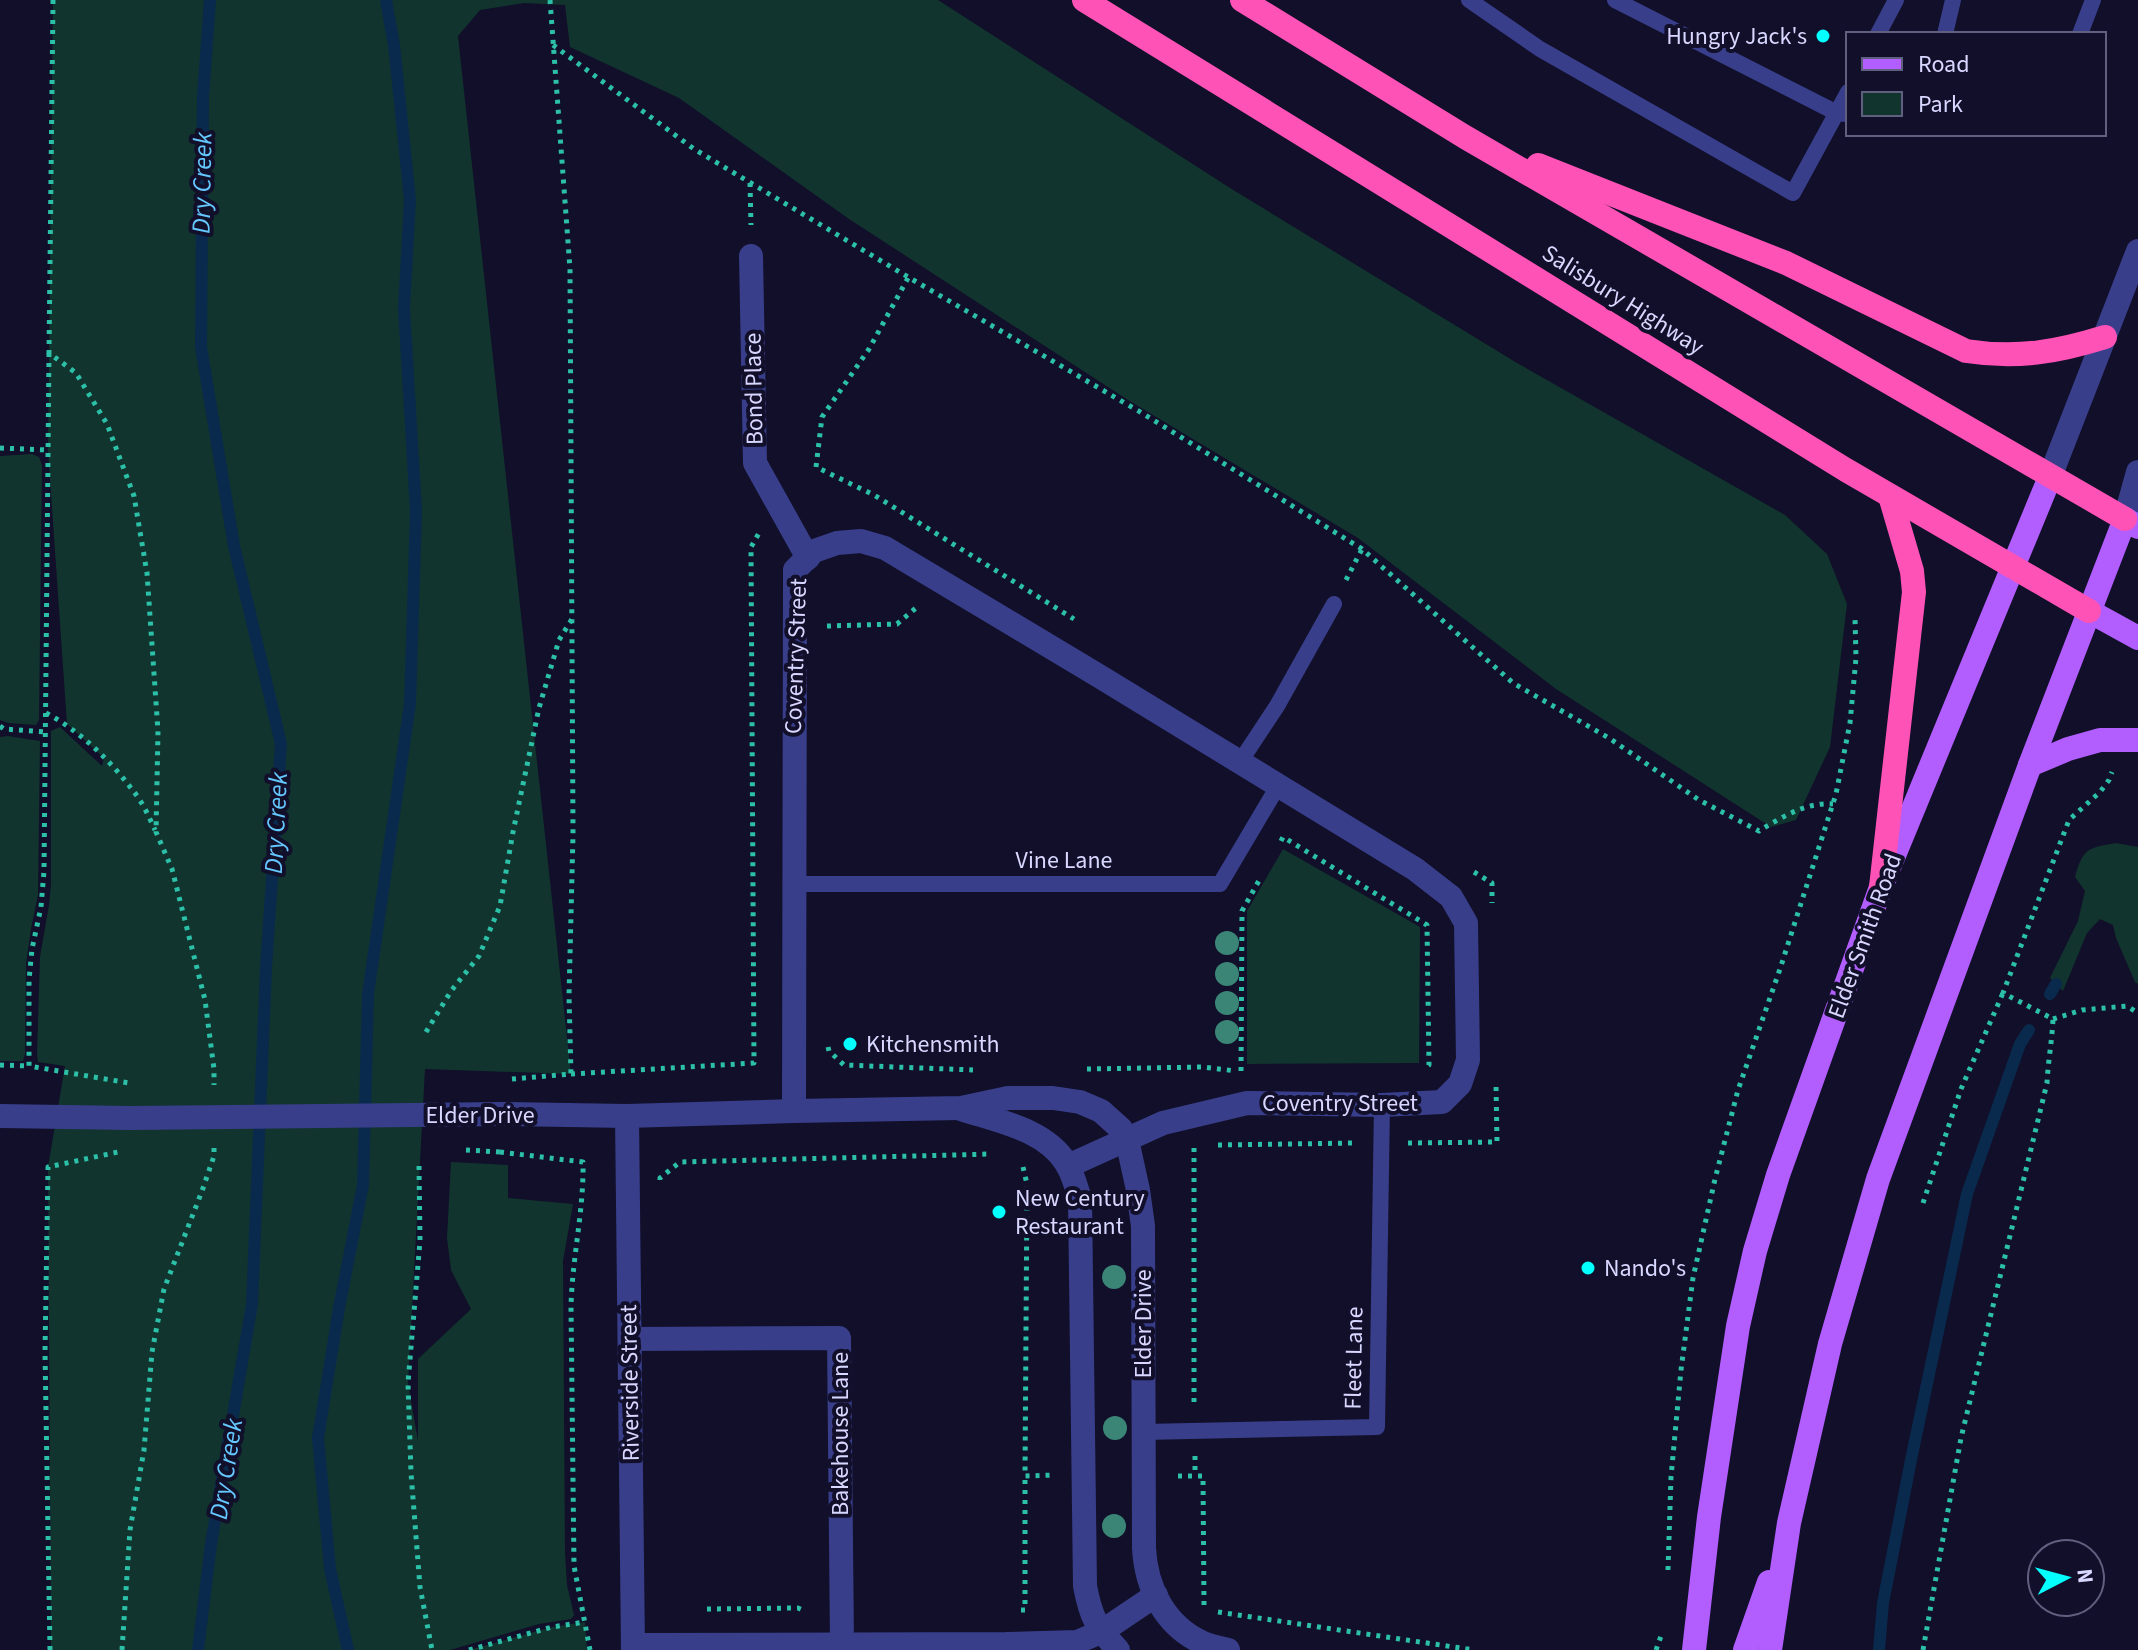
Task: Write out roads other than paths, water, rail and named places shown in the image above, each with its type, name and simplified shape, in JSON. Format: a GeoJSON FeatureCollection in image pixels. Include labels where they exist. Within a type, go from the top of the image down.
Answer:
{"type":"FeatureCollection","features":[{"type":"Feature","properties":{"kind":"highway","name":"Salisbury Highway"},"geometry":{"type":"LineString","coordinates":[[1084,0],[1846,470],[2089,611]]}},
{"type":"Feature","properties":{"kind":"highway"},"geometry":{"type":"LineString","coordinates":[[1242,0],[1465,137],[2131,523]]}},
{"type":"Feature","properties":{"kind":"highway"},"geometry":{"type":"LineString","coordinates":[[1465,137],[1786,263],[1966,351],[2041,353],[2105,337]]}},
{"type":"Feature","properties":{"kind":"highway"},"geometry":{"type":"LineString","coordinates":[[1881,887],[1914,592],[1912,571],[1890,496]]}},
{"type":"Feature","properties":{"kind":"main road","name":"Elder Smith Road"},"geometry":{"type":"LineString","coordinates":[[1694,1650],[1709,1517],[1738,1326],[1755,1251],[1778,1175],[1881,887],[2050,477]]}},
{"type":"Feature","properties":{"kind":"main road"},"geometry":{"type":"LineString","coordinates":[[1770,1650],[1789,1523],[1830,1344],[1878,1179],[2089,611],[2131,523]]}},
{"type":"Feature","properties":{"kind":"main road","name":"Salisbury Highway"},"geometry":{"type":"LineString","coordinates":[[2089,611],[2138,638]]}},
{"type":"Feature","properties":{"kind":"main road"},"geometry":{"type":"LineString","coordinates":[[2030,765],[2100,740],[2138,740]]}},
{"type":"Feature","properties":{"kind":"main road"},"geometry":{"type":"LineString","coordinates":[[1745,1650],[1789,1523]]}},
{"type":"Feature","properties":{"kind":"street","name":"Elder Smith Road"},"geometry":{"type":"LineString","coordinates":[[2050,477],[2138,251]]}},
{"type":"Feature","properties":{"kind":"street","name":"Bond Place"},"geometry":{"type":"LineString","coordinates":[[751,256],[755,463],[808,558]]}},
{"type":"Feature","properties":{"kind":"street"},"geometry":{"type":"LineString","coordinates":[[2131,523],[2138,472]]}},
{"type":"Feature","properties":{"kind":"street","name":"Coventry Street"},"geometry":{"type":"LineString","coordinates":[[794,1111],[795,570],[814,551],[837,543],[861,541],[885,548],[1415,869],[1451,897],[1466,923],[1468,1060],[1460,1084],[1442,1102],[1382,1105],[1247,1103],[1163,1123],[1068,1166]]}},
{"type":"Feature","properties":{"kind":"street","name":"Elder Drive"},"geometry":{"type":"LineString","coordinates":[[0,1116],[627,1116],[961,1108],[1008,1098],[1053,1098],[1080,1102],[1101,1111],[1121,1129],[1125,1138],[1143,1226],[1145,1560],[1148,1579],[1160,1606],[1182,1630],[1203,1643],[1228,1650]]}},
{"type":"Feature","properties":{"kind":"street","name":"Elder Drive"},"geometry":{"type":"LineString","coordinates":[[961,1108],[1039,1136],[1056,1148],[1068,1166],[1080,1199],[1085,1586],[1089,1611],[1110,1641]]}},
{"type":"Feature","properties":{"kind":"street","name":"Riverside Street"},"geometry":{"type":"LineString","coordinates":[[627,1116],[633,1648]]}},
{"type":"Feature","properties":{"kind":"street","name":"Bakehouse Lane"},"geometry":{"type":"LineString","coordinates":[[630,1339],[839,1338],[842,1644]]}},
{"type":"Feature","properties":{"kind":"street"},"geometry":{"type":"LineString","coordinates":[[633,1648],[1110,1641],[1156,1595]]}},
{"type":"Feature","properties":{"kind":"lane"},"geometry":{"type":"LineString","coordinates":[[1469,0],[1540,49],[1793,193],[1842,114],[1615,0]]}},
{"type":"Feature","properties":{"kind":"lane"},"geometry":{"type":"LineString","coordinates":[[1879,32],[1896,0]]}},
{"type":"Feature","properties":{"kind":"lane"},"geometry":{"type":"LineString","coordinates":[[1945,32],[1953,0]]}},
{"type":"Feature","properties":{"kind":"lane"},"geometry":{"type":"LineString","coordinates":[[2081,32],[2093,0]]}},
{"type":"Feature","properties":{"kind":"lane"},"geometry":{"type":"LineString","coordinates":[[1240,762],[1277,706],[1334,604]]}},
{"type":"Feature","properties":{"kind":"lane","name":"Vine Lane"},"geometry":{"type":"LineString","coordinates":[[794,884],[1220,884],[1278,786]]}},
{"type":"Feature","properties":{"kind":"lane","name":"Fleet Lane"},"geometry":{"type":"LineString","coordinates":[[1144,1432],[1377,1427],[1382,1105]]}},
{"type":"Feature","properties":{"kind":"waterway","name":"Dry Creek"},"geometry":{"type":"LineString","coordinates":[[198,1650],[211,1544],[252,1304],[266,968],[281,744],[234,546],[201,347],[203,97],[210,0]]}},
{"type":"Feature","properties":{"kind":"waterway","name":"Dry Creek"},"geometry":{"type":"LineString","coordinates":[[348,1650],[330,1569],[318,1438],[363,1185],[368,994],[410,704],[416,511],[404,308],[410,200],[394,45],[386,0]]}},
{"type":"Feature","properties":{"kind":"waterway"},"geometry":{"type":"LineString","coordinates":[[2050,994],[2056,984]]}},
{"type":"Feature","properties":{"kind":"waterway"},"geometry":{"type":"LineString","coordinates":[[1879,1650],[1883,1603],[1967,1194],[2020,1044],[2029,1030]]}},
{"type":"Feature","properties":{"kind":"place","name":"Hungry Jack's"},"geometry":{"type":"Point","coordinates":[1823,36]}},
{"type":"Feature","properties":{"kind":"place","name":"Kitchensmith"},"geometry":{"type":"Point","coordinates":[850,1044]}},
{"type":"Feature","properties":{"kind":"place","name":"New Century Restaurant"},"geometry":{"type":"Point","coordinates":[999,1212]}},
{"type":"Feature","properties":{"kind":"place","name":"Nando's"},"geometry":{"type":"Point","coordinates":[1588,1268]}}]}
